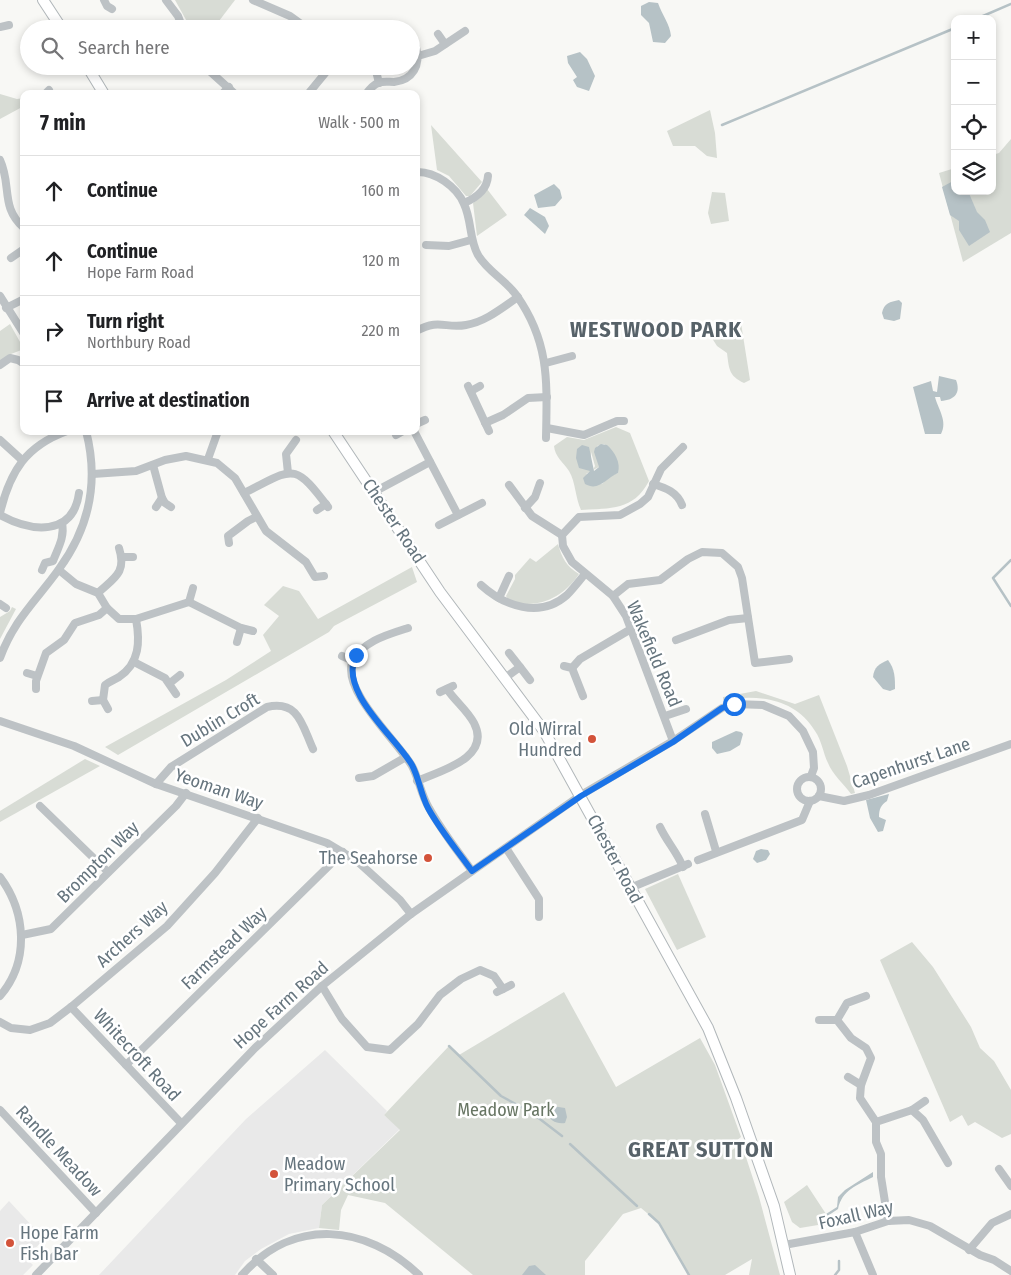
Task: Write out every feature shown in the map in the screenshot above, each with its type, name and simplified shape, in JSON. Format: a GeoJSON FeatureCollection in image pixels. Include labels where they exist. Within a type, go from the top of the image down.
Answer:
{"type":"FeatureCollection","features":[{"type":"Feature","properties":{"kind":"main road"},"geometry":{"type":"LineString","coordinates":[[44,0],[56,20]]}},
{"type":"Feature","properties":{"kind":"main road"},"geometry":{"type":"LineString","coordinates":[[92,75],[101,90]]}},
{"type":"Feature","properties":{"kind":"main road","name":"Chester Road"},"geometry":{"type":"LineString","coordinates":[[336,435],[440,592],[544,730],[708,1028],[723,1062],[774,1206],[790,1275]]}},
{"type":"Feature","properties":{"kind":"street"},"geometry":{"type":"LineString","coordinates":[[166,0],[180,20]]}},
{"type":"Feature","properties":{"kind":"street"},"geometry":{"type":"LineString","coordinates":[[253,0],[290,16],[294,20]]}},
{"type":"Feature","properties":{"kind":"street"},"geometry":{"type":"LineString","coordinates":[[0,28],[9,25]]}},
{"type":"Feature","properties":{"kind":"street"},"geometry":{"type":"LineString","coordinates":[[420,51],[436,51],[465,31]]}},
{"type":"Feature","properties":{"kind":"street"},"geometry":{"type":"LineString","coordinates":[[438,34],[445,44]]}},
{"type":"Feature","properties":{"kind":"street"},"geometry":{"type":"LineString","coordinates":[[215,75],[232,90]]}},
{"type":"Feature","properties":{"kind":"street"},"geometry":{"type":"LineString","coordinates":[[311,90],[324,75]]}},
{"type":"Feature","properties":{"kind":"street"},"geometry":{"type":"LineString","coordinates":[[377,75],[379,83]]}},
{"type":"Feature","properties":{"kind":"street"},"geometry":{"type":"LineString","coordinates":[[371,90],[379,83],[395,82],[410,75]]}},
{"type":"Feature","properties":{"kind":"street"},"geometry":{"type":"LineString","coordinates":[[226,90],[229,87]]}},
{"type":"Feature","properties":{"kind":"street"},"geometry":{"type":"LineString","coordinates":[[0,160],[4,171],[6,206],[11,216],[20,224]]}},
{"type":"Feature","properties":{"kind":"street"},"geometry":{"type":"LineString","coordinates":[[420,172],[444,180],[464,203],[471,240],[485,266],[509,286],[518,297],[538,334],[546,362],[546,438]]}},
{"type":"Feature","properties":{"kind":"street"},"geometry":{"type":"LineString","coordinates":[[464,203],[480,194],[489,181]]}},
{"type":"Feature","properties":{"kind":"street"},"geometry":{"type":"LineString","coordinates":[[432,256],[429,246],[449,246],[471,240]]}},
{"type":"Feature","properties":{"kind":"street"},"geometry":{"type":"LineString","coordinates":[[11,258],[20,251]]}},
{"type":"Feature","properties":{"kind":"street"},"geometry":{"type":"LineString","coordinates":[[0,296],[20,328]]}},
{"type":"Feature","properties":{"kind":"street"},"geometry":{"type":"LineString","coordinates":[[420,329],[436,323],[463,326],[473,324],[518,297]]}},
{"type":"Feature","properties":{"kind":"street"},"geometry":{"type":"LineString","coordinates":[[6,308],[20,302]]}},
{"type":"Feature","properties":{"kind":"street"},"geometry":{"type":"LineString","coordinates":[[546,362],[572,356]]}},
{"type":"Feature","properties":{"kind":"street"},"geometry":{"type":"LineString","coordinates":[[0,365],[10,358],[20,361]]}},
{"type":"Feature","properties":{"kind":"street"},"geometry":{"type":"LineString","coordinates":[[480,386],[470,389],[489,431]]}},
{"type":"Feature","properties":{"kind":"street"},"geometry":{"type":"LineString","coordinates":[[485,423],[503,415],[528,398],[546,397]]}},
{"type":"Feature","properties":{"kind":"street"},"geometry":{"type":"LineString","coordinates":[[547,428],[584,434],[619,418]]}},
{"type":"Feature","properties":{"kind":"street"},"geometry":{"type":"LineString","coordinates":[[420,422],[425,420]]}},
{"type":"Feature","properties":{"kind":"street"},"geometry":{"type":"LineString","coordinates":[[59,435],[36,447],[22,460],[13,474],[0,514],[25,526],[48,527],[62,523],[78,506],[79,493]]}},
{"type":"Feature","properties":{"kind":"street"},"geometry":{"type":"LineString","coordinates":[[0,658],[25,610],[59,570],[84,524],[93,474],[91,450],[87,435]]}},
{"type":"Feature","properties":{"kind":"street"},"geometry":{"type":"LineString","coordinates":[[208,459],[217,435]]}},
{"type":"Feature","properties":{"kind":"street"},"geometry":{"type":"LineString","coordinates":[[416,435],[458,515]]}},
{"type":"Feature","properties":{"kind":"street"},"geometry":{"type":"LineString","coordinates":[[0,440],[22,460]]}},
{"type":"Feature","properties":{"kind":"street"},"geometry":{"type":"LineString","coordinates":[[288,473],[286,454],[296,440]]}},
{"type":"Feature","properties":{"kind":"street"},"geometry":{"type":"LineString","coordinates":[[509,485],[532,516],[562,535],[579,517],[612,516],[629,512],[648,497],[669,459],[683,447]]}},
{"type":"Feature","properties":{"kind":"street"},"geometry":{"type":"LineString","coordinates":[[93,474],[126,473],[186,456],[208,459],[228,471],[244,493],[256,517],[271,536],[306,562],[320,576],[312,584]]}},
{"type":"Feature","properties":{"kind":"street"},"geometry":{"type":"LineString","coordinates":[[374,492],[430,462]]}},
{"type":"Feature","properties":{"kind":"street"},"geometry":{"type":"LineString","coordinates":[[153,465],[164,503],[171,507]]}},
{"type":"Feature","properties":{"kind":"street"},"geometry":{"type":"LineString","coordinates":[[244,493],[288,473],[296,472],[308,480],[327,505],[317,510]]}},
{"type":"Feature","properties":{"kind":"street"},"geometry":{"type":"LineString","coordinates":[[525,508],[535,497],[540,483]]}},
{"type":"Feature","properties":{"kind":"street"},"geometry":{"type":"LineString","coordinates":[[654,484],[669,490],[682,500]]}},
{"type":"Feature","properties":{"kind":"street"},"geometry":{"type":"LineString","coordinates":[[156,507],[162,498]]}},
{"type":"Feature","properties":{"kind":"street"},"geometry":{"type":"LineString","coordinates":[[439,525],[482,503]]}},
{"type":"Feature","properties":{"kind":"street"},"geometry":{"type":"LineString","coordinates":[[226,538],[256,517]]}},
{"type":"Feature","properties":{"kind":"street"},"geometry":{"type":"LineString","coordinates":[[42,570],[46,563],[53,561],[62,540],[64,532],[62,523]]}},
{"type":"Feature","properties":{"kind":"street","name":"Wakefield Road"},"geometry":{"type":"LineString","coordinates":[[562,535],[563,546],[572,562],[613,596],[626,616],[673,742]]}},
{"type":"Feature","properties":{"kind":"street"},"geometry":{"type":"LineString","coordinates":[[98,594],[120,573],[122,557],[119,548]]}},
{"type":"Feature","properties":{"kind":"street"},"geometry":{"type":"LineString","coordinates":[[613,596],[628,584],[660,580],[694,555],[712,551],[722,553],[738,567],[748,607],[754,663],[790,659]]}},
{"type":"Feature","properties":{"kind":"street"},"geometry":{"type":"LineString","coordinates":[[122,557],[133,557]]}},
{"type":"Feature","properties":{"kind":"street"},"geometry":{"type":"LineString","coordinates":[[59,570],[76,584],[98,594],[107,608],[119,619],[136,619],[189,602],[241,628],[253,631]]}},
{"type":"Feature","properties":{"kind":"street"},"geometry":{"type":"LineString","coordinates":[[481,585],[507,604],[526,609],[548,604],[566,596],[585,574]]}},
{"type":"Feature","properties":{"kind":"street"},"geometry":{"type":"LineString","coordinates":[[499,598],[509,576]]}},
{"type":"Feature","properties":{"kind":"street"},"geometry":{"type":"LineString","coordinates":[[189,602],[193,588]]}},
{"type":"Feature","properties":{"kind":"street"},"geometry":{"type":"LineString","coordinates":[[36,689],[37,676],[46,653],[64,640],[72,626],[76,623],[100,615],[107,608]]}},
{"type":"Feature","properties":{"kind":"street"},"geometry":{"type":"LineString","coordinates":[[676,640],[729,620],[748,618]]}},
{"type":"Feature","properties":{"kind":"street"},"geometry":{"type":"LineString","coordinates":[[108,709],[103,700],[105,685],[134,662],[139,641],[136,619]]}},
{"type":"Feature","properties":{"kind":"street"},"geometry":{"type":"LineString","coordinates":[[237,642],[241,628]]}},
{"type":"Feature","properties":{"kind":"street"},"geometry":{"type":"LineString","coordinates":[[408,628],[392,633],[364,647],[354,661],[352,674],[361,698],[414,770],[435,820],[472,871]]}},
{"type":"Feature","properties":{"kind":"street"},"geometry":{"type":"LineString","coordinates":[[572,668],[580,659],[631,629]]}},
{"type":"Feature","properties":{"kind":"street"},"geometry":{"type":"LineString","coordinates":[[392,633],[395,642]]}},
{"type":"Feature","properties":{"kind":"street"},"geometry":{"type":"LineString","coordinates":[[509,653],[530,680]]}},
{"type":"Feature","properties":{"kind":"street"},"geometry":{"type":"LineString","coordinates":[[342,656],[354,661]]}},
{"type":"Feature","properties":{"kind":"street"},"geometry":{"type":"LineString","coordinates":[[134,662],[152,673],[159,674],[170,683],[176,694]]}},
{"type":"Feature","properties":{"kind":"street"},"geometry":{"type":"LineString","coordinates":[[564,666],[572,668]]}},
{"type":"Feature","properties":{"kind":"street"},"geometry":{"type":"LineString","coordinates":[[505,678],[520,667]]}},
{"type":"Feature","properties":{"kind":"street"},"geometry":{"type":"LineString","coordinates":[[572,668],[583,696]]}},
{"type":"Feature","properties":{"kind":"street"},"geometry":{"type":"LineString","coordinates":[[27,673],[37,676]]}},
{"type":"Feature","properties":{"kind":"street"},"geometry":{"type":"LineString","coordinates":[[170,683],[180,675]]}},
{"type":"Feature","properties":{"kind":"street"},"geometry":{"type":"LineString","coordinates":[[417,781],[463,760],[471,755],[476,746],[477,729],[474,722],[447,689]]}},
{"type":"Feature","properties":{"kind":"street"},"geometry":{"type":"LineString","coordinates":[[92,701],[103,700]]}},
{"type":"Feature","properties":{"kind":"street","name":"Hope Farm Road"},"geometry":{"type":"LineString","coordinates":[[36,1275],[254,1048],[322,986],[411,914],[581,796],[673,742],[722,708],[734,704],[763,705],[789,716],[803,731],[813,752],[814,768],[811,776]]}},
{"type":"Feature","properties":{"kind":"street","name":"Dublin Croft"},"geometry":{"type":"LineString","coordinates":[[156,784],[171,767],[267,707],[279,705],[289,707],[297,714],[313,749]]}},
{"type":"Feature","properties":{"kind":"street"},"geometry":{"type":"LineString","coordinates":[[664,716],[686,709]]}},
{"type":"Feature","properties":{"kind":"street","name":"Yeoman Way"},"geometry":{"type":"LineString","coordinates":[[0,721],[74,746],[156,784],[327,843],[343,852],[377,878],[411,914]]}},
{"type":"Feature","properties":{"kind":"street","name":"Capenhurst Lane"},"geometry":{"type":"LineString","coordinates":[[819,796],[844,801],[869,795],[1011,744]]}},
{"type":"Feature","properties":{"kind":"street"},"geometry":{"type":"LineString","coordinates":[[359,778],[372,781],[406,757]]}},
{"type":"Feature","properties":{"kind":"street"},"geometry":{"type":"LineString","coordinates":[[698,860],[716,851],[802,820],[810,801],[819,796],[821,784],[811,776],[799,781],[797,789],[802,799],[810,801]]}},
{"type":"Feature","properties":{"kind":"street","name":"Brompton Way"},"geometry":{"type":"LineString","coordinates":[[22,935],[51,930],[176,806],[186,793]]}},
{"type":"Feature","properties":{"kind":"street"},"geometry":{"type":"LineString","coordinates":[[45,807],[108,872]]}},
{"type":"Feature","properties":{"kind":"street"},"geometry":{"type":"LineString","coordinates":[[705,814],[716,851]]}},
{"type":"Feature","properties":{"kind":"street","name":"Archers Way"},"geometry":{"type":"LineString","coordinates":[[0,1022],[11,1028],[30,1030],[50,1023],[71,1007],[167,926],[258,818]]}},
{"type":"Feature","properties":{"kind":"street"},"geometry":{"type":"LineString","coordinates":[[630,888],[685,866],[660,828]]}},
{"type":"Feature","properties":{"kind":"street"},"geometry":{"type":"LineString","coordinates":[[506,848],[539,899],[539,917]]}},
{"type":"Feature","properties":{"kind":"street","name":"Farmstead Way"},"geometry":{"type":"LineString","coordinates":[[126,1065],[343,852]]}},
{"type":"Feature","properties":{"kind":"street"},"geometry":{"type":"LineString","coordinates":[[0,877],[12,897],[20,919],[22,935],[18,962],[12,979],[0,996]]}},
{"type":"Feature","properties":{"kind":"street"},"geometry":{"type":"LineString","coordinates":[[322,986],[342,1019],[367,1047],[390,1050],[418,1024],[440,995],[461,979],[480,970],[494,976],[504,989]]}},
{"type":"Feature","properties":{"kind":"street"},"geometry":{"type":"LineString","coordinates":[[837,1020],[847,1004],[866,996]]}},
{"type":"Feature","properties":{"kind":"street","name":"Whitecroft Road"},"geometry":{"type":"LineString","coordinates":[[71,1007],[180,1123]]}},
{"type":"Feature","properties":{"kind":"street"},"geometry":{"type":"LineString","coordinates":[[819,1020],[837,1020]]}},
{"type":"Feature","properties":{"kind":"street"},"geometry":{"type":"LineString","coordinates":[[837,1020],[851,1038],[866,1048],[871,1058],[861,1085],[860,1098],[876,1122],[876,1142],[881,1154],[881,1177],[888,1221]]}},
{"type":"Feature","properties":{"kind":"street"},"geometry":{"type":"LineString","coordinates":[[848,1077],[861,1085]]}},
{"type":"Feature","properties":{"kind":"street"},"geometry":{"type":"LineString","coordinates":[[876,1122],[912,1110],[925,1101]]}},
{"type":"Feature","properties":{"kind":"street","name":"Randle Meadow"},"geometry":{"type":"LineString","coordinates":[[0,1110],[96,1213]]}},
{"type":"Feature","properties":{"kind":"street"},"geometry":{"type":"LineString","coordinates":[[912,1110],[923,1120],[942,1144],[948,1163]]}},
{"type":"Feature","properties":{"kind":"street"},"geometry":{"type":"LineString","coordinates":[[999,1169],[1011,1186]]}},
{"type":"Feature","properties":{"kind":"street"},"geometry":{"type":"LineString","coordinates":[[969,1250],[992,1223],[1011,1214]]}},
{"type":"Feature","properties":{"kind":"street","name":"Foxall Way"},"geometry":{"type":"LineString","coordinates":[[784,1245],[855,1232],[888,1221],[909,1220],[930,1226],[969,1250],[994,1260],[1011,1271]]}},
{"type":"Feature","properties":{"kind":"street"},"geometry":{"type":"LineString","coordinates":[[855,1232],[873,1275]]}},
{"type":"Feature","properties":{"kind":"street"},"geometry":{"type":"LineString","coordinates":[[242,1275],[256,1259],[282,1244],[303,1236],[353,1236],[380,1246],[403,1260],[419,1275]]}},
{"type":"Feature","properties":{"kind":"street"},"geometry":{"type":"LineString","coordinates":[[256,1259],[273,1275]]}},
{"type":"Feature","properties":{"kind":"shaded area"},"geometry":{"type":"Polygon","coordinates":[[[649,2],[658,3],[669,27],[671,36],[665,43],[653,42],[649,23],[641,15],[641,6],[649,2]]]}},
{"type":"Feature","properties":{"kind":"shaded area"},"geometry":{"type":"Polygon","coordinates":[[[580,52],[587,59],[595,76],[589,91],[577,87],[573,80],[577,77],[568,63],[567,56],[580,52]]]}},
{"type":"Feature","properties":{"kind":"shaded area"},"geometry":{"type":"Polygon","coordinates":[[[951,182],[951,195],[970,195],[977,212],[985,220],[990,232],[969,246],[959,230],[959,221],[950,215],[942,187],[951,182]]]}},
{"type":"Feature","properties":{"kind":"shaded area"},"geometry":{"type":"Polygon","coordinates":[[[554,184],[560,190],[562,198],[555,206],[538,208],[534,195],[554,184]]]}},
{"type":"Feature","properties":{"kind":"shaded area"},"geometry":{"type":"Polygon","coordinates":[[[530,208],[545,217],[549,226],[545,234],[524,215],[530,208]]]}},
{"type":"Feature","properties":{"kind":"shaded area"},"geometry":{"type":"Polygon","coordinates":[[[899,300],[902,303],[900,319],[894,321],[884,319],[882,313],[884,307],[890,302],[899,300]]]}},
{"type":"Feature","properties":{"kind":"shaded area"},"geometry":{"type":"Polygon","coordinates":[[[939,376],[956,380],[958,389],[956,395],[950,399],[941,401],[940,397],[935,397],[942,415],[943,429],[941,434],[925,434],[913,387],[931,381],[933,391],[937,392],[939,376]]]}},
{"type":"Feature","properties":{"kind":"shaded area"},"geometry":{"type":"Polygon","coordinates":[[[601,444],[607,445],[615,454],[619,465],[618,473],[598,485],[590,486],[585,484],[583,478],[590,471],[579,468],[576,458],[577,449],[582,445],[589,447],[594,471],[599,467],[594,452],[595,448],[601,444]]]}},
{"type":"Feature","properties":{"kind":"shaded area"},"geometry":{"type":"Polygon","coordinates":[[[888,660],[893,670],[895,681],[895,689],[890,691],[883,689],[873,677],[874,671],[878,666],[888,660]]]}},
{"type":"Feature","properties":{"kind":"shaded area"},"geometry":{"type":"Polygon","coordinates":[[[736,731],[743,734],[740,745],[730,751],[717,754],[712,748],[712,742],[736,731]]]}},
{"type":"Feature","properties":{"kind":"shaded area"},"geometry":{"type":"Polygon","coordinates":[[[889,794],[887,801],[879,812],[879,817],[886,820],[883,831],[878,832],[870,818],[866,800],[889,794]]]}},
{"type":"Feature","properties":{"kind":"shaded area"},"geometry":{"type":"Polygon","coordinates":[[[761,849],[768,850],[770,854],[766,860],[757,863],[753,859],[756,851],[761,849]]]}},
{"type":"Feature","properties":{"kind":"shaded area","name":"Meadow Primary School"},"geometry":{"type":"Polygon","coordinates":[[[325,1050],[387,1111],[384,1115],[400,1129],[322,1205],[319,1228],[289,1234],[261,1249],[245,1261],[235,1275],[99,1275],[246,1119],[325,1050]]]}},
{"type":"Feature","properties":{"kind":"shaded area"},"geometry":{"type":"Polygon","coordinates":[[[552,1106],[565,1108],[567,1117],[565,1123],[559,1123],[549,1118],[546,1112],[552,1106]]]}},
{"type":"Feature","properties":{"kind":"shaded area"},"geometry":{"type":"Polygon","coordinates":[[[873,1172],[873,1177],[851,1189],[843,1197],[838,1209],[829,1215],[828,1225],[824,1226],[826,1214],[837,1207],[838,1197],[845,1190],[873,1172]]]}},
{"type":"Feature","properties":{"kind":"shaded area"},"geometry":{"type":"Polygon","coordinates":[[[9,1201],[44,1239],[26,1258],[33,1265],[23,1275],[0,1275],[0,1211],[9,1201]]]}},
{"type":"Feature","properties":{"kind":"shaded area"},"geometry":{"type":"Polygon","coordinates":[[[535,1265],[546,1275],[522,1275],[529,1266],[535,1265]]]}},
{"type":"Feature","properties":{"kind":"green space"},"geometry":{"type":"Polygon","coordinates":[[[175,0],[235,0],[220,20],[186,20],[175,0]]]}},
{"type":"Feature","properties":{"kind":"green space"},"geometry":{"type":"Polygon","coordinates":[[[0,94],[20,99],[20,108],[0,119],[0,94]]]}},
{"type":"Feature","properties":{"kind":"green space"},"geometry":{"type":"Polygon","coordinates":[[[710,110],[715,133],[717,158],[707,156],[695,146],[673,146],[667,131],[710,110]]]}},
{"type":"Feature","properties":{"kind":"green space"},"geometry":{"type":"Polygon","coordinates":[[[431,125],[482,182],[470,196],[466,196],[449,176],[437,170],[431,125]]]}},
{"type":"Feature","properties":{"kind":"green space"},"geometry":{"type":"Polygon","coordinates":[[[1011,139],[1011,233],[963,262],[939,173],[951,169],[951,195],[996,195],[996,154],[999,153],[1011,139]]]}},
{"type":"Feature","properties":{"kind":"green space"},"geometry":{"type":"Polygon","coordinates":[[[487,189],[507,215],[477,236],[473,203],[487,189]]]}},
{"type":"Feature","properties":{"kind":"green space"},"geometry":{"type":"Polygon","coordinates":[[[712,192],[725,193],[729,221],[711,224],[708,213],[712,192]]]}},
{"type":"Feature","properties":{"kind":"green space"},"geometry":{"type":"Polygon","coordinates":[[[741,323],[750,380],[744,383],[735,378],[729,368],[727,353],[717,346],[710,335],[741,323]]]}},
{"type":"Feature","properties":{"kind":"green space"},"geometry":{"type":"Polygon","coordinates":[[[10,324],[20,342],[20,351],[0,361],[0,331],[10,324]]]}},
{"type":"Feature","properties":{"kind":"green space"},"geometry":{"type":"Polygon","coordinates":[[[616,427],[630,433],[649,481],[643,491],[636,498],[620,506],[581,510],[569,471],[558,456],[554,446],[567,437],[584,440],[616,427]],[[604,444],[597,446],[599,467],[593,470],[595,466],[591,452],[591,471],[586,474],[602,484],[610,476],[618,473],[617,460],[604,444]]]}},
{"type":"Feature","properties":{"kind":"green space"},"geometry":{"type":"Polygon","coordinates":[[[558,544],[565,561],[579,574],[573,582],[557,595],[539,603],[530,604],[509,601],[506,596],[515,579],[515,575],[530,558],[536,562],[558,544]]]}},
{"type":"Feature","properties":{"kind":"green space"},"geometry":{"type":"Polygon","coordinates":[[[412,567],[417,582],[334,626],[329,632],[118,755],[105,747],[226,680],[271,651],[263,635],[279,616],[264,605],[283,586],[299,591],[318,619],[412,567]]]}},
{"type":"Feature","properties":{"kind":"green space"},"geometry":{"type":"Polygon","coordinates":[[[12,607],[16,609],[0,639],[0,617],[10,611],[12,607]]]}},
{"type":"Feature","properties":{"kind":"green space"},"geometry":{"type":"Polygon","coordinates":[[[756,691],[795,704],[819,695],[847,766],[855,793],[851,794],[832,771],[817,735],[807,720],[797,711],[786,705],[762,698],[723,700],[723,697],[756,691]]]}},
{"type":"Feature","properties":{"kind":"green space"},"geometry":{"type":"Polygon","coordinates":[[[85,759],[100,766],[0,822],[0,811],[85,759]]]}},
{"type":"Feature","properties":{"kind":"green space"},"geometry":{"type":"Polygon","coordinates":[[[678,874],[706,937],[677,950],[645,889],[678,874]]]}},
{"type":"Feature","properties":{"kind":"green space"},"geometry":{"type":"Polygon","coordinates":[[[912,942],[933,967],[971,1027],[980,1048],[994,1061],[1011,1090],[1011,1134],[1002,1138],[975,1122],[968,1126],[962,1115],[950,1122],[880,960],[912,942]]]}},
{"type":"Feature","properties":{"kind":"green space","name":"Meadow Park"},"geometry":{"type":"Polygon","coordinates":[[[564,992],[616,1087],[700,1038],[715,1065],[741,1137],[726,1149],[729,1152],[738,1146],[743,1148],[759,1197],[780,1275],[749,1275],[752,1259],[725,1275],[689,1275],[659,1223],[641,1208],[623,1214],[585,1261],[585,1275],[473,1275],[385,1203],[348,1195],[341,1210],[339,1230],[319,1228],[322,1205],[400,1130],[384,1115],[449,1046],[459,1055],[564,992]]]}},
{"type":"Feature","properties":{"kind":"green space"},"geometry":{"type":"Polygon","coordinates":[[[807,1185],[826,1214],[824,1226],[800,1228],[792,1222],[784,1202],[807,1185]]]}},
{"type":"Feature","properties":{"kind":"waterway"},"geometry":{"type":"LineString","coordinates":[[985,15],[1011,4]]}},
{"type":"Feature","properties":{"kind":"waterway"},"geometry":{"type":"LineString","coordinates":[[722,125],[951,30]]}},
{"type":"Feature","properties":{"kind":"waterway"},"geometry":{"type":"LineString","coordinates":[[1011,560],[993,578],[1011,606]]}},
{"type":"Feature","properties":{"kind":"waterway"},"geometry":{"type":"LineString","coordinates":[[449,1046],[501,1096],[532,1113],[562,1136]]}},
{"type":"Feature","properties":{"kind":"waterway"},"geometry":{"type":"LineString","coordinates":[[570,1144],[637,1206]]}},
{"type":"Feature","properties":{"kind":"waterway"},"geometry":{"type":"LineString","coordinates":[[649,1214],[659,1223],[689,1275]]}},
{"type":"Feature","properties":{"kind":"waterway"},"geometry":{"type":"LineString","coordinates":[[835,1275],[839,1270],[839,1261]]}},
{"type":"Feature","properties":{"kind":"place","name":"Old Wirral Hundred"},"geometry":{"type":"Point","coordinates":[592,739]}},
{"type":"Feature","properties":{"kind":"place","name":"The Seahorse"},"geometry":{"type":"Point","coordinates":[428,858]}},
{"type":"Feature","properties":{"kind":"place","name":"Meadow Primary School"},"geometry":{"type":"Point","coordinates":[274,1174]}},
{"type":"Feature","properties":{"kind":"place","name":"Hope Farm Fish Bar"},"geometry":{"type":"Point","coordinates":[10,1243]}},
{"type":"Feature","properties":{"kind":"district","name":"WESTWOOD PARK"},"geometry":{"type":"Point","coordinates":[656,329]}},
{"type":"Feature","properties":{"kind":"district","name":"GREAT SUTTON"},"geometry":{"type":"Point","coordinates":[701,1149]}},
{"type":"Feature","properties":{"kind":"route"},"geometry":{"type":"LineString","coordinates":[[356,655],[352,665],[352,674],[361,698],[368,710],[399,746],[411,764],[424,799],[435,820],[472,871],[581,796],[673,742],[722,708],[734,704]]}}]}
